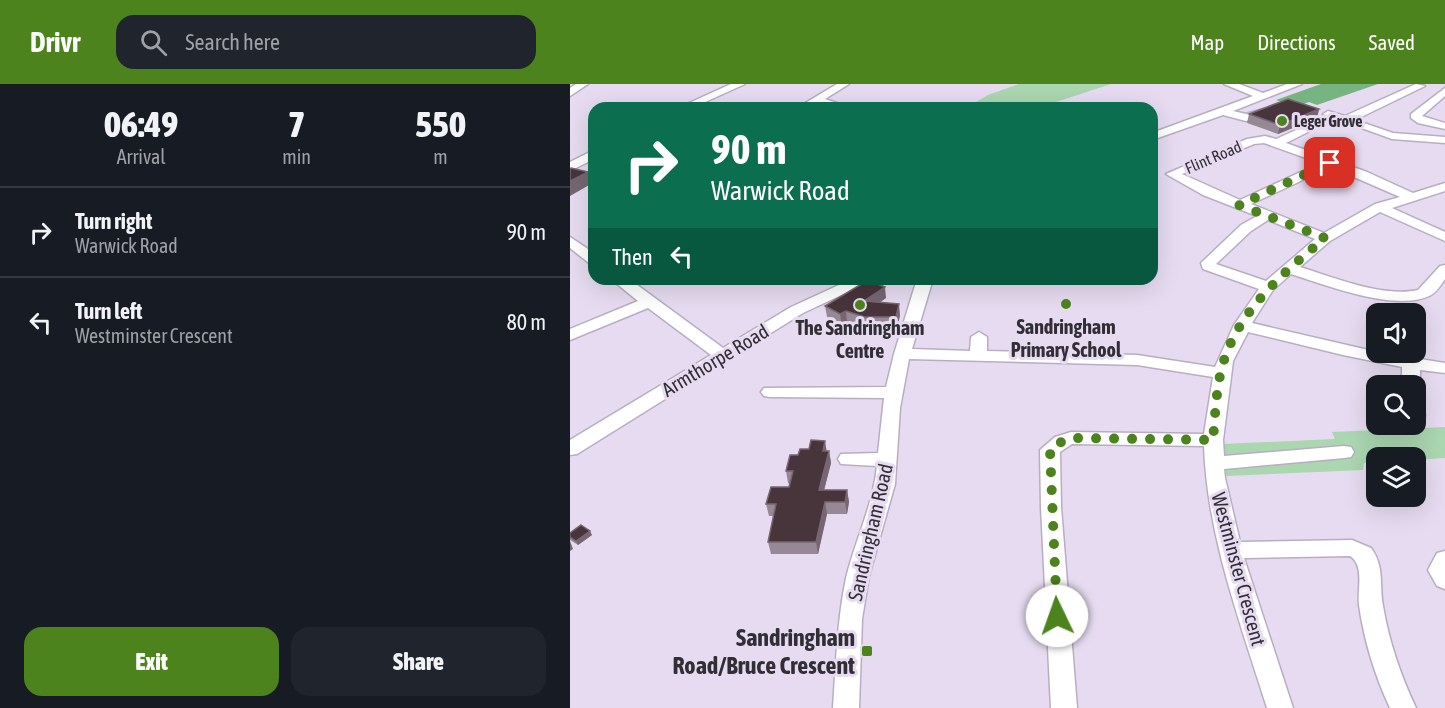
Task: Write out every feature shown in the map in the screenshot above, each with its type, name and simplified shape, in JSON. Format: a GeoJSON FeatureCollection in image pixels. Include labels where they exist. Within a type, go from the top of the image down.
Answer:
{"type":"FeatureCollection","features":[{"type":"Feature","properties":{"kind":"street"},"geometry":{"type":"LineString","coordinates":[[691,102],[730,84]]}},
{"type":"Feature","properties":{"kind":"street"},"geometry":{"type":"LineString","coordinates":[[693,102],[740,84]]}},
{"type":"Feature","properties":{"kind":"street"},"geometry":{"type":"LineString","coordinates":[[811,102],[844,84]]}},
{"type":"Feature","properties":{"kind":"street"},"geometry":{"type":"LineString","coordinates":[[1229,84],[1262,96]]}},
{"type":"Feature","properties":{"kind":"street"},"geometry":{"type":"LineString","coordinates":[[1158,135],[1290,85]]}},
{"type":"Feature","properties":{"kind":"street"},"geometry":{"type":"LineString","coordinates":[[1345,120],[1420,86]]}},
{"type":"Feature","properties":{"kind":"street"},"geometry":{"type":"LineString","coordinates":[[1445,91],[1415,116],[1445,126]]}},
{"type":"Feature","properties":{"kind":"street"},"geometry":{"type":"LineString","coordinates":[[814,100],[822,102]]}},
{"type":"Feature","properties":{"kind":"street"},"geometry":{"type":"LineString","coordinates":[[1221,111],[1246,118],[1263,112]]}},
{"type":"Feature","properties":{"kind":"street"},"geometry":{"type":"LineString","coordinates":[[1328,114],[1392,136],[1445,140]]}},
{"type":"Feature","properties":{"kind":"street"},"geometry":{"type":"LineString","coordinates":[[1277,143],[1312,126]]}},
{"type":"Feature","properties":{"kind":"street","name":"Flint Road"},"geometry":{"type":"LineString","coordinates":[[1325,238],[1239,205],[1172,176],[1172,174],[1251,141],[1265,139],[1410,196]]}},
{"type":"Feature","properties":{"kind":"street"},"geometry":{"type":"LineString","coordinates":[[570,162],[588,152]]}},
{"type":"Feature","properties":{"kind":"street"},"geometry":{"type":"LineString","coordinates":[[570,167],[588,157]]}},
{"type":"Feature","properties":{"kind":"street"},"geometry":{"type":"LineString","coordinates":[[1239,205],[1330,163]]}},
{"type":"Feature","properties":{"kind":"street","name":"Westminster Crescent"},"geometry":{"type":"LineString","coordinates":[[1280,708],[1230,550],[1213,464],[1213,440],[1220,373],[1228,350],[1268,287],[1325,238],[1380,207],[1445,186]]}},
{"type":"Feature","properties":{"kind":"street"},"geometry":{"type":"LineString","coordinates":[[1380,207],[1445,237]]}},
{"type":"Feature","properties":{"kind":"street"},"geometry":{"type":"LineString","coordinates":[[1266,216],[1246,228],[1208,263],[1208,266],[1268,287]]}},
{"type":"Feature","properties":{"kind":"street"},"geometry":{"type":"LineString","coordinates":[[570,241],[588,255]]}},
{"type":"Feature","properties":{"kind":"street"},"geometry":{"type":"LineString","coordinates":[[1289,269],[1341,284],[1401,296],[1421,294],[1426,291],[1445,269]]}},
{"type":"Feature","properties":{"kind":"street"},"geometry":{"type":"LineString","coordinates":[[627,285],[721,355]]}},
{"type":"Feature","properties":{"kind":"street"},"geometry":{"type":"LineString","coordinates":[[838,285],[843,288]]}},
{"type":"Feature","properties":{"kind":"street","name":"Armthorpe Road"},"geometry":{"type":"LineString","coordinates":[[570,449],[797,310],[850,285]]}},
{"type":"Feature","properties":{"kind":"street","name":"Sandringham Road"},"geometry":{"type":"LineString","coordinates":[[846,708],[850,619],[858,576],[885,484],[894,393],[919,285]]}},
{"type":"Feature","properties":{"kind":"street"},"geometry":{"type":"LineString","coordinates":[[570,335],[649,302]]}},
{"type":"Feature","properties":{"kind":"street"},"geometry":{"type":"LineString","coordinates":[[1242,325],[1320,346],[1411,364],[1445,368]]}},
{"type":"Feature","properties":{"kind":"street"},"geometry":{"type":"LineString","coordinates":[[978,356],[979,337]]}},
{"type":"Feature","properties":{"kind":"street"},"geometry":{"type":"LineString","coordinates":[[902,354],[1137,360],[1220,373]]}},
{"type":"Feature","properties":{"kind":"street"},"geometry":{"type":"LineString","coordinates":[[1411,364],[1411,375]]}},
{"type":"Feature","properties":{"kind":"street"},"geometry":{"type":"LineString","coordinates":[[770,392],[894,393]]}},
{"type":"Feature","properties":{"kind":"street"},"geometry":{"type":"LineString","coordinates":[[1064,708],[1051,507],[1050,450],[1054,445],[1071,438],[1213,440]]}},
{"type":"Feature","properties":{"kind":"street"},"geometry":{"type":"LineString","coordinates":[[1213,464],[1254,462],[1298,454],[1344,452]]}},
{"type":"Feature","properties":{"kind":"street"},"geometry":{"type":"LineString","coordinates":[[848,459],[887,460]]}},
{"type":"Feature","properties":{"kind":"street"},"geometry":{"type":"LineString","coordinates":[[1230,550],[1352,548],[1361,551],[1367,559],[1370,572],[1371,602],[1378,635],[1397,698],[1403,708]]}},
{"type":"Feature","properties":{"kind":"street"},"geometry":{"type":"LineString","coordinates":[[1445,559],[1439,570],[1445,580]]}},
{"type":"Feature","properties":{"kind":"green space"},"geometry":{"type":"Polygon","coordinates":[[[1019,84],[1111,84],[1056,102],[976,102],[988,95],[1019,84]]]}},
{"type":"Feature","properties":{"kind":"green space"},"geometry":{"type":"Polygon","coordinates":[[[1321,84],[1378,84],[1317,105],[1309,102],[1296,107],[1276,100],[1321,84]]]}},
{"type":"Feature","properties":{"kind":"green space"},"geometry":{"type":"Polygon","coordinates":[[[1445,427],[1445,458],[1426,459],[1426,447],[1366,447],[1366,463],[1363,470],[1226,476],[1223,444],[1335,439],[1332,432],[1366,430],[1366,435],[1426,435],[1426,428],[1445,427]]]}},
{"type":"Feature","properties":{"kind":"building"},"geometry":{"type":"Polygon","coordinates":[[[1288,99],[1319,109],[1280,125],[1249,114],[1288,99]]]}},
{"type":"Feature","properties":{"kind":"building"},"geometry":{"type":"Polygon","coordinates":[[[571,168],[588,172],[570,181],[571,168]]]}},
{"type":"Feature","properties":{"kind":"building"},"geometry":{"type":"Polygon","coordinates":[[[860,285],[885,287],[864,301],[899,304],[896,317],[865,317],[846,311],[840,314],[825,306],[860,285]]]}},
{"type":"Feature","properties":{"kind":"building"},"geometry":{"type":"Polygon","coordinates":[[[811,440],[825,441],[823,451],[829,451],[819,490],[847,490],[845,502],[825,502],[816,542],[768,542],[776,504],[766,504],[771,487],[789,487],[793,471],[786,471],[790,455],[798,455],[800,449],[809,449],[811,440]]]}},
{"type":"Feature","properties":{"kind":"building"},"geometry":{"type":"Polygon","coordinates":[[[581,525],[590,531],[576,541],[570,537],[570,533],[581,525]]]}},
{"type":"Feature","properties":{"kind":"place","name":"Leger Grove"},"geometry":{"type":"Point","coordinates":[1282,121]}},
{"type":"Feature","properties":{"kind":"place","name":"Sandringham Primary School"},"geometry":{"type":"Point","coordinates":[1066,304]}},
{"type":"Feature","properties":{"kind":"place","name":"The Sandringham Centre"},"geometry":{"type":"Point","coordinates":[860,305]}},
{"type":"Feature","properties":{"kind":"place","name":"Sandringham Road/Bruce Crescent"},"geometry":{"type":"Point","coordinates":[867,651]}},
{"type":"Feature","properties":{"kind":"route"},"geometry":{"type":"LineString","coordinates":[[1057,616],[1050,450],[1054,445],[1071,438],[1213,440],[1220,373],[1228,350],[1253,306],[1268,287],[1325,238],[1239,205],[1330,163]]}}]}
